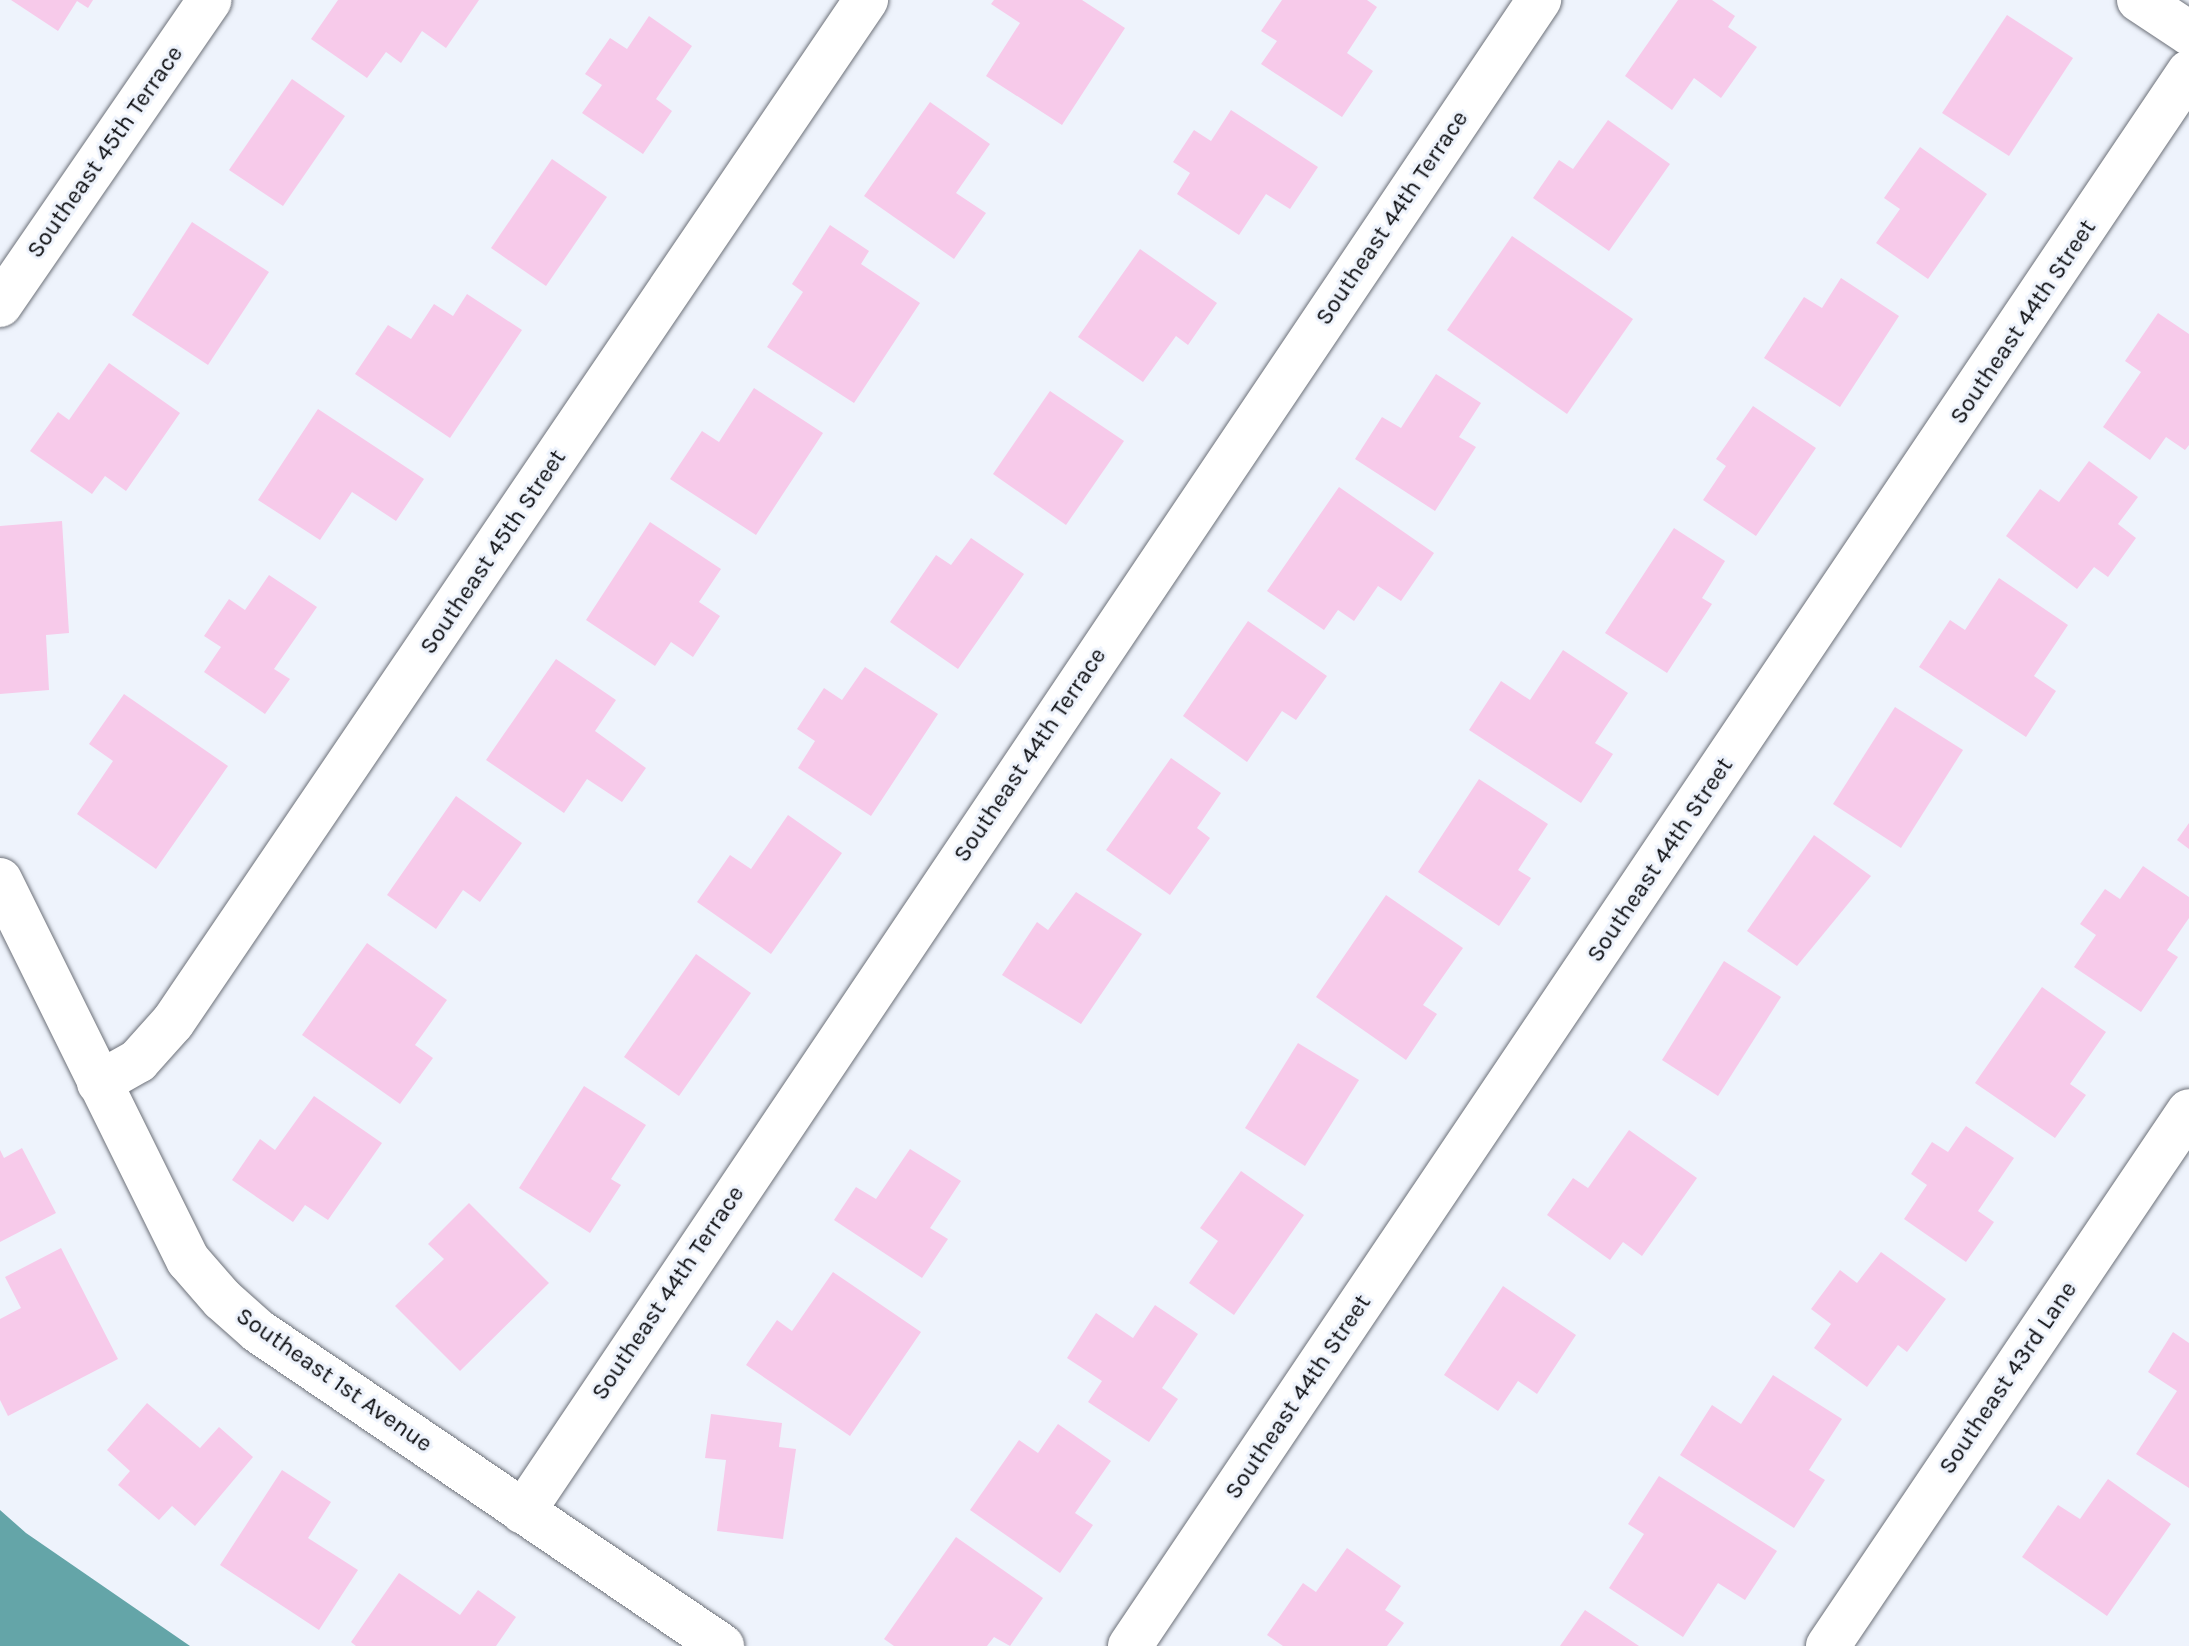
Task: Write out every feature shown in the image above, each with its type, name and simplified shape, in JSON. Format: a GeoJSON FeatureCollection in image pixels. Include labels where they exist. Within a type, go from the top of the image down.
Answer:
{"type":"FeatureCollection","features":[{"type":"Feature","properties":{"kind":"street","name":"Southeast 45th Terrace"},"geometry":{"type":"LineString","coordinates":[[0,305],[210,0]]}},
{"type":"Feature","properties":{"kind":"street","name":"Southeast 45th Street"},"geometry":{"type":"LineString","coordinates":[[99,1083],[138,1061],[173,1022],[866,0]]}},
{"type":"Feature","properties":{"kind":"street","name":"Southeast 44th Terrace"},"geometry":{"type":"LineString","coordinates":[[523,1512],[1539,0]]}},
{"type":"Feature","properties":{"kind":"street"},"geometry":{"type":"LineString","coordinates":[[2139,0],[2189,33]]}},
{"type":"Feature","properties":{"kind":"street","name":"Southeast 44th Street"},"geometry":{"type":"LineString","coordinates":[[1130,1646],[2189,72]]}},
{"type":"Feature","properties":{"kind":"street","name":"Southeast 1st Avenue"},"geometry":{"type":"LineString","coordinates":[[0,880],[188,1260],[222,1299],[258,1331],[722,1646]]}},
{"type":"Feature","properties":{"kind":"street","name":"Southeast 43rd Lane"},"geometry":{"type":"LineString","coordinates":[[1828,1646],[2189,1111]]}},
{"type":"Feature","properties":{"kind":"water"},"geometry":{"type":"Polygon","coordinates":[[[0,1510],[26,1533],[190,1646],[0,1646],[0,1510]]]}},
{"type":"Feature","properties":{"kind":"building"},"geometry":{"type":"Polygon","coordinates":[[[11,0],[93,0],[88,8],[77,1],[58,31],[11,0]]]}},
{"type":"Feature","properties":{"kind":"building"},"geometry":{"type":"Polygon","coordinates":[[[338,0],[479,0],[446,48],[422,31],[401,63],[386,52],[367,78],[311,39],[338,0]]]}},
{"type":"Feature","properties":{"kind":"building"},"geometry":{"type":"Polygon","coordinates":[[[994,0],[1082,0],[1125,28],[1062,125],[986,76],[1020,23],[991,4],[994,0]]]}},
{"type":"Feature","properties":{"kind":"building"},"geometry":{"type":"Polygon","coordinates":[[[1282,0],[1367,0],[1377,7],[1347,53],[1373,71],[1342,117],[1261,64],[1277,41],[1261,31],[1282,0]]]}},
{"type":"Feature","properties":{"kind":"building"},"geometry":{"type":"Polygon","coordinates":[[[1678,0],[1712,0],[1735,16],[1728,27],[1757,47],[1721,98],[1694,78],[1672,110],[1625,76],[1678,0]]]}},
{"type":"Feature","properties":{"kind":"building"},"geometry":{"type":"Polygon","coordinates":[[[2007,15],[2073,58],[2009,156],[1942,113],[2007,15]]]}},
{"type":"Feature","properties":{"kind":"building"},"geometry":{"type":"Polygon","coordinates":[[[649,16],[692,46],[656,99],[672,111],[643,154],[582,113],[602,85],[585,74],[610,38],[627,49],[649,16]]]}},
{"type":"Feature","properties":{"kind":"building"},"geometry":{"type":"Polygon","coordinates":[[[292,79],[345,116],[283,206],[229,170],[292,79]]]}},
{"type":"Feature","properties":{"kind":"building"},"geometry":{"type":"Polygon","coordinates":[[[930,102],[990,144],[956,193],[986,213],[954,259],[864,196],[930,102]]]}},
{"type":"Feature","properties":{"kind":"building"},"geometry":{"type":"Polygon","coordinates":[[[1231,110],[1318,167],[1290,209],[1266,194],[1239,235],[1177,194],[1190,173],[1173,162],[1194,130],[1211,141],[1231,110]]]}},
{"type":"Feature","properties":{"kind":"building"},"geometry":{"type":"Polygon","coordinates":[[[1608,120],[1670,164],[1609,251],[1533,198],[1559,160],[1573,169],[1608,120]]]}},
{"type":"Feature","properties":{"kind":"building"},"geometry":{"type":"Polygon","coordinates":[[[1920,147],[1987,194],[1928,279],[1876,243],[1900,209],[1884,198],[1920,147]]]}},
{"type":"Feature","properties":{"kind":"building"},"geometry":{"type":"Polygon","coordinates":[[[552,159],[607,197],[546,286],[491,248],[552,159]]]}},
{"type":"Feature","properties":{"kind":"building"},"geometry":{"type":"Polygon","coordinates":[[[192,222],[269,272],[208,365],[132,315],[192,222]]]}},
{"type":"Feature","properties":{"kind":"building"},"geometry":{"type":"Polygon","coordinates":[[[830,225],[869,251],[861,264],[920,303],[854,403],[767,347],[803,292],[792,284],[830,225]]]}},
{"type":"Feature","properties":{"kind":"building"},"geometry":{"type":"Polygon","coordinates":[[[1512,236],[1633,319],[1567,414],[1447,330],[1512,236]]]}},
{"type":"Feature","properties":{"kind":"building"},"geometry":{"type":"Polygon","coordinates":[[[1140,249],[1217,303],[1188,345],[1176,336],[1143,382],[1078,337],[1140,249]]]}},
{"type":"Feature","properties":{"kind":"building"},"geometry":{"type":"Polygon","coordinates":[[[1841,278],[1899,316],[1840,407],[1764,358],[1804,297],[1822,308],[1841,278]]]}},
{"type":"Feature","properties":{"kind":"building"},"geometry":{"type":"Polygon","coordinates":[[[467,294],[522,330],[450,438],[355,374],[388,325],[411,339],[434,304],[453,316],[467,294]]]}},
{"type":"Feature","properties":{"kind":"building"},"geometry":{"type":"Polygon","coordinates":[[[2158,313],[2189,334],[2189,445],[2185,450],[2166,437],[2150,460],[2103,427],[2141,372],[2125,361],[2158,313]]]}},
{"type":"Feature","properties":{"kind":"building"},"geometry":{"type":"Polygon","coordinates":[[[109,363],[180,413],[126,491],[105,476],[92,494],[30,451],[58,412],[69,420],[109,363]]]}},
{"type":"Feature","properties":{"kind":"building"},"geometry":{"type":"Polygon","coordinates":[[[1436,374],[1481,403],[1459,437],[1476,447],[1435,511],[1355,459],[1382,417],[1401,428],[1436,374]]]}},
{"type":"Feature","properties":{"kind":"building"},"geometry":{"type":"Polygon","coordinates":[[[754,388],[823,433],[756,535],[670,479],[702,431],[719,442],[754,388]]]}},
{"type":"Feature","properties":{"kind":"building"},"geometry":{"type":"Polygon","coordinates":[[[1050,391],[1124,441],[1066,525],[993,474],[1050,391]]]}},
{"type":"Feature","properties":{"kind":"building"},"geometry":{"type":"Polygon","coordinates":[[[1753,406],[1816,448],[1756,536],[1703,500],[1726,466],[1716,459],[1753,406]]]}},
{"type":"Feature","properties":{"kind":"building"},"geometry":{"type":"Polygon","coordinates":[[[318,409],[424,479],[396,521],[352,492],[320,540],[258,500],[318,409]]]}},
{"type":"Feature","properties":{"kind":"building"},"geometry":{"type":"Polygon","coordinates":[[[2089,461],[2138,497],[2118,524],[2136,538],[2108,577],[2094,567],[2077,589],[2006,536],[2040,489],[2059,502],[2089,461]]]}},
{"type":"Feature","properties":{"kind":"building"},"geometry":{"type":"Polygon","coordinates":[[[1339,487],[1434,553],[1401,601],[1378,586],[1354,621],[1338,610],[1324,630],[1267,591],[1339,487]]]}},
{"type":"Feature","properties":{"kind":"building"},"geometry":{"type":"Polygon","coordinates":[[[62,521],[69,633],[46,635],[49,690],[0,694],[0,526],[62,521]]]}},
{"type":"Feature","properties":{"kind":"building"},"geometry":{"type":"Polygon","coordinates":[[[650,522],[721,569],[699,602],[720,616],[693,657],[671,642],[655,666],[586,620],[650,522]]]}},
{"type":"Feature","properties":{"kind":"building"},"geometry":{"type":"Polygon","coordinates":[[[1674,528],[1725,561],[1702,598],[1712,604],[1667,673],[1605,633],[1674,528]]]}},
{"type":"Feature","properties":{"kind":"building"},"geometry":{"type":"Polygon","coordinates":[[[971,538],[1024,574],[958,669],[890,622],[936,555],[951,565],[971,538]]]}},
{"type":"Feature","properties":{"kind":"building"},"geometry":{"type":"Polygon","coordinates":[[[269,575],[317,607],[274,669],[290,679],[265,714],[204,672],[221,647],[204,636],[229,599],[245,610],[269,575]]]}},
{"type":"Feature","properties":{"kind":"building"},"geometry":{"type":"Polygon","coordinates":[[[1999,578],[2068,625],[2034,676],[2056,691],[2026,737],[1919,667],[1950,620],[1965,630],[1999,578]]]}},
{"type":"Feature","properties":{"kind":"building"},"geometry":{"type":"Polygon","coordinates":[[[1248,621],[1327,676],[1296,720],[1282,711],[1247,762],[1183,716],[1248,621]]]}},
{"type":"Feature","properties":{"kind":"building"},"geometry":{"type":"Polygon","coordinates":[[[1563,650],[1628,693],[1595,743],[1613,754],[1581,803],[1469,730],[1501,681],[1530,700],[1563,650]]]}},
{"type":"Feature","properties":{"kind":"building"},"geometry":{"type":"Polygon","coordinates":[[[556,659],[616,700],[595,731],[646,768],[622,802],[587,779],[564,813],[486,760],[556,659]]]}},
{"type":"Feature","properties":{"kind":"building"},"geometry":{"type":"Polygon","coordinates":[[[865,667],[938,714],[871,816],[798,768],[815,741],[797,729],[824,688],[842,700],[865,667]]]}},
{"type":"Feature","properties":{"kind":"building"},"geometry":{"type":"Polygon","coordinates":[[[124,694],[228,766],[156,869],[77,814],[113,761],[89,744],[124,694]]]}},
{"type":"Feature","properties":{"kind":"building"},"geometry":{"type":"Polygon","coordinates":[[[1895,707],[1963,750],[1901,848],[1833,804],[1895,707]]]}},
{"type":"Feature","properties":{"kind":"building"},"geometry":{"type":"Polygon","coordinates":[[[1171,758],[1221,793],[1197,828],[1210,838],[1170,895],[1106,850],[1171,758]]]}},
{"type":"Feature","properties":{"kind":"building"},"geometry":{"type":"Polygon","coordinates":[[[1479,779],[1548,824],[1518,870],[1531,878],[1499,926],[1418,872],[1479,779]]]}},
{"type":"Feature","properties":{"kind":"building"},"geometry":{"type":"Polygon","coordinates":[[[456,796],[522,843],[480,902],[463,890],[436,929],[387,895],[456,796]]]}},
{"type":"Feature","properties":{"kind":"building"},"geometry":{"type":"Polygon","coordinates":[[[788,815],[842,853],[771,954],[697,902],[730,855],[751,869],[788,815]]]}},
{"type":"Feature","properties":{"kind":"building"},"geometry":{"type":"Polygon","coordinates":[[[2189,823],[2189,849],[2177,840],[2189,823]]]}},
{"type":"Feature","properties":{"kind":"building"},"geometry":{"type":"Polygon","coordinates":[[[1814,835],[1871,876],[1797,966],[1747,931],[1814,835]]]}},
{"type":"Feature","properties":{"kind":"building"},"geometry":{"type":"Polygon","coordinates":[[[2143,866],[2189,897],[2189,918],[2167,950],[2178,957],[2141,1012],[2074,967],[2096,935],[2080,924],[2105,889],[2120,899],[2143,866]]]}},
{"type":"Feature","properties":{"kind":"building"},"geometry":{"type":"Polygon","coordinates":[[[1076,892],[1142,934],[1081,1024],[1002,975],[1037,922],[1048,930],[1076,892]]]}},
{"type":"Feature","properties":{"kind":"building"},"geometry":{"type":"Polygon","coordinates":[[[1386,895],[1463,948],[1423,1005],[1437,1014],[1406,1060],[1316,997],[1386,895]]]}},
{"type":"Feature","properties":{"kind":"building"},"geometry":{"type":"Polygon","coordinates":[[[367,943],[447,1000],[415,1045],[433,1058],[400,1104],[302,1035],[367,943]]]}},
{"type":"Feature","properties":{"kind":"building"},"geometry":{"type":"Polygon","coordinates":[[[696,954],[751,993],[679,1096],[624,1057],[696,954]]]}},
{"type":"Feature","properties":{"kind":"building"},"geometry":{"type":"Polygon","coordinates":[[[1724,961],[1781,997],[1718,1096],[1662,1060],[1724,961]]]}},
{"type":"Feature","properties":{"kind":"building"},"geometry":{"type":"Polygon","coordinates":[[[2042,987],[2106,1032],[2070,1084],[2086,1095],[2055,1138],[1975,1083],[2042,987]]]}},
{"type":"Feature","properties":{"kind":"building"},"geometry":{"type":"Polygon","coordinates":[[[1298,1043],[1359,1080],[1305,1166],[1245,1128],[1298,1043]]]}},
{"type":"Feature","properties":{"kind":"building"},"geometry":{"type":"Polygon","coordinates":[[[584,1086],[646,1125],[611,1179],[621,1185],[590,1233],[519,1188],[584,1086]]]}},
{"type":"Feature","properties":{"kind":"building"},"geometry":{"type":"Polygon","coordinates":[[[314,1096],[382,1143],[328,1220],[305,1205],[293,1222],[232,1180],[260,1139],[275,1150],[314,1096]]]}},
{"type":"Feature","properties":{"kind":"building"},"geometry":{"type":"Polygon","coordinates":[[[1966,1126],[2014,1158],[1978,1211],[1994,1222],[1966,1262],[1904,1219],[1927,1185],[1911,1174],[1932,1142],[1948,1152],[1966,1126]]]}},
{"type":"Feature","properties":{"kind":"building"},"geometry":{"type":"Polygon","coordinates":[[[1629,1130],[1697,1178],[1642,1256],[1623,1242],[1610,1260],[1547,1215],[1573,1178],[1588,1188],[1629,1130]]]}},
{"type":"Feature","properties":{"kind":"building"},"geometry":{"type":"Polygon","coordinates":[[[22,1148],[56,1213],[0,1242],[0,1150],[4,1158],[22,1148]]]}},
{"type":"Feature","properties":{"kind":"building"},"geometry":{"type":"Polygon","coordinates":[[[910,1149],[961,1181],[930,1228],[948,1239],[922,1278],[834,1220],[856,1187],[876,1199],[910,1149]]]}},
{"type":"Feature","properties":{"kind":"building"},"geometry":{"type":"Polygon","coordinates":[[[1241,1171],[1304,1215],[1234,1315],[1189,1283],[1218,1241],[1200,1228],[1241,1171]]]}},
{"type":"Feature","properties":{"kind":"building"},"geometry":{"type":"Polygon","coordinates":[[[469,1203],[549,1283],[460,1371],[395,1306],[444,1259],[428,1244],[469,1203]]]}},
{"type":"Feature","properties":{"kind":"building"},"geometry":{"type":"Polygon","coordinates":[[[61,1248],[118,1359],[8,1416],[0,1400],[0,1319],[21,1308],[5,1277],[61,1248]]]}},
{"type":"Feature","properties":{"kind":"building"},"geometry":{"type":"Polygon","coordinates":[[[1881,1252],[1946,1299],[1907,1352],[1898,1345],[1867,1387],[1814,1348],[1831,1324],[1811,1309],[1840,1270],[1857,1283],[1881,1252]]]}},
{"type":"Feature","properties":{"kind":"building"},"geometry":{"type":"Polygon","coordinates":[[[833,1272],[921,1332],[850,1436],[746,1365],[777,1320],[792,1331],[833,1272]]]}},
{"type":"Feature","properties":{"kind":"building"},"geometry":{"type":"Polygon","coordinates":[[[1503,1286],[1576,1335],[1537,1394],[1518,1381],[1498,1411],[1444,1375],[1503,1286]]]}},
{"type":"Feature","properties":{"kind":"building"},"geometry":{"type":"Polygon","coordinates":[[[1155,1305],[1198,1334],[1162,1388],[1178,1399],[1149,1442],[1088,1402],[1102,1381],[1067,1358],[1096,1313],[1133,1338],[1155,1305]]]}},
{"type":"Feature","properties":{"kind":"building"},"geometry":{"type":"Polygon","coordinates":[[[2173,1332],[2189,1343],[2189,1488],[2136,1454],[2177,1391],[2148,1372],[2173,1332]]]}},
{"type":"Feature","properties":{"kind":"building"},"geometry":{"type":"Polygon","coordinates":[[[1773,1375],[1842,1419],[1809,1470],[1825,1480],[1794,1528],[1680,1455],[1712,1405],[1741,1424],[1773,1375]]]}},
{"type":"Feature","properties":{"kind":"building"},"geometry":{"type":"Polygon","coordinates":[[[147,1403],[200,1448],[219,1427],[253,1457],[195,1526],[172,1506],[159,1520],[118,1485],[130,1471],[107,1450],[147,1403]]]}},
{"type":"Feature","properties":{"kind":"building"},"geometry":{"type":"Polygon","coordinates":[[[711,1414],[782,1423],[779,1447],[796,1449],[783,1539],[717,1531],[726,1460],[705,1458],[711,1414]]]}},
{"type":"Feature","properties":{"kind":"building"},"geometry":{"type":"Polygon","coordinates":[[[1058,1424],[1111,1461],[1075,1513],[1093,1525],[1060,1573],[970,1510],[1019,1440],[1038,1453],[1058,1424]]]}},
{"type":"Feature","properties":{"kind":"building"},"geometry":{"type":"Polygon","coordinates":[[[282,1470],[331,1502],[308,1538],[358,1570],[319,1630],[220,1565],[282,1470]]]}},
{"type":"Feature","properties":{"kind":"building"},"geometry":{"type":"Polygon","coordinates":[[[1659,1476],[1777,1551],[1745,1600],[1718,1583],[1683,1637],[1609,1588],[1644,1534],[1628,1524],[1659,1476]]]}},
{"type":"Feature","properties":{"kind":"building"},"geometry":{"type":"Polygon","coordinates":[[[2108,1479],[2171,1524],[2107,1616],[2022,1557],[2058,1505],[2080,1519],[2108,1479]]]}},
{"type":"Feature","properties":{"kind":"building"},"geometry":{"type":"Polygon","coordinates":[[[956,1537],[1043,1598],[1010,1646],[994,1637],[987,1646],[894,1646],[884,1639],[956,1537]]]}},
{"type":"Feature","properties":{"kind":"building"},"geometry":{"type":"Polygon","coordinates":[[[1347,1548],[1401,1586],[1385,1610],[1404,1623],[1387,1646],[1283,1646],[1267,1635],[1303,1583],[1316,1592],[1347,1548]]]}},
{"type":"Feature","properties":{"kind":"building"},"geometry":{"type":"Polygon","coordinates":[[[399,1573],[460,1615],[478,1590],[516,1617],[496,1646],[356,1646],[351,1642],[399,1573]]]}},
{"type":"Feature","properties":{"kind":"building"},"geometry":{"type":"Polygon","coordinates":[[[1585,1610],[1639,1646],[1560,1646],[1585,1610]]]}}]}
